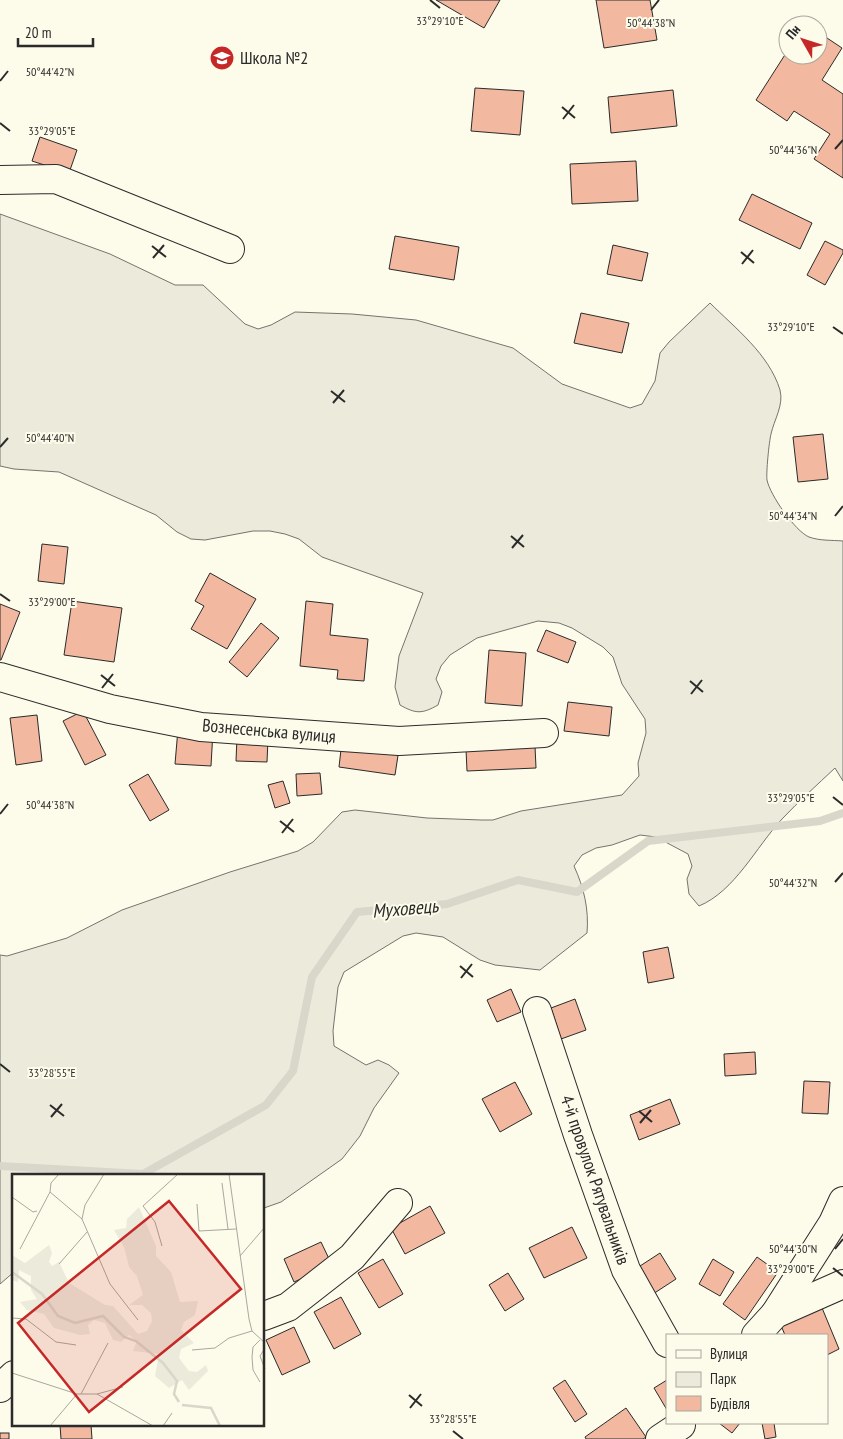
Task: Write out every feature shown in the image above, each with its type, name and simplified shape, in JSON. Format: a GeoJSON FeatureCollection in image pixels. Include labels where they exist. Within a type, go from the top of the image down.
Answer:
{"type":"FeatureCollection","features":[{"type":"Feature","properties":{"kind":"street"},"geometry":{"type":"LineString","coordinates":[[0,180],[56,179],[230,249]]}},
{"type":"Feature","properties":{"kind":"street","name":"Вознесенська вулиця"},"geometry":{"type":"LineString","coordinates":[[0,677],[110,709],[201,727],[398,742],[544,733]]}},
{"type":"Feature","properties":{"kind":"street","name":"4-й провулок Рятувальників"},"geometry":{"type":"LineString","coordinates":[[536,1011],[626,1270],[666,1340]]}},
{"type":"Feature","properties":{"kind":"street"},"geometry":{"type":"LineString","coordinates":[[757,1334],[775,1314],[833,1223],[843,1201]]}},
{"type":"Feature","properties":{"kind":"street"},"geometry":{"type":"LineString","coordinates":[[265,1316],[288,1307],[352,1257],[398,1203]]}},
{"type":"Feature","properties":{"kind":"street"},"geometry":{"type":"LineString","coordinates":[[775,1314],[843,1284]]}},
{"type":"Feature","properties":{"kind":"street"},"geometry":{"type":"LineString","coordinates":[[0,1388],[12,1378]]}},
{"type":"Feature","properties":{"kind":"green space"},"geometry":{"type":"Polygon","coordinates":[[[0,214],[110,254],[175,285],[203,285],[245,324],[258,329],[271,325],[295,312],[352,314],[416,320],[513,348],[562,384],[630,408],[642,404],[655,381],[660,353],[710,303],[760,353],[775,377],[780,390],[781,401],[769,444],[767,480],[769,487],[784,512],[803,533],[817,539],[843,541],[843,781],[835,768],[782,819],[724,890],[699,906],[689,894],[687,879],[692,866],[688,854],[656,837],[640,835],[612,845],[596,848],[582,855],[574,866],[581,882],[585,899],[587,933],[540,970],[495,965],[480,960],[443,937],[416,933],[403,936],[344,972],[338,987],[333,1031],[334,1046],[366,1065],[378,1060],[389,1065],[399,1073],[374,1108],[360,1136],[342,1159],[281,1202],[265,1208],[265,1174],[12,1174],[12,1274],[0,1284],[0,955],[7,956],[67,938],[122,910],[230,872],[298,851],[313,842],[342,812],[355,810],[427,818],[493,820],[521,811],[622,795],[639,776],[638,763],[646,733],[645,719],[622,684],[613,657],[603,647],[572,628],[559,623],[538,621],[477,638],[450,655],[441,666],[436,679],[442,692],[438,705],[419,712],[410,710],[400,705],[395,687],[399,656],[423,593],[322,557],[299,539],[285,534],[270,531],[253,531],[205,540],[191,539],[177,532],[156,515],[59,472],[14,469],[0,466],[0,214]]]}},
{"type":"Feature","properties":{"kind":"building"},"geometry":{"type":"Polygon","coordinates":[[[436,0],[500,0],[484,28],[436,0]]]}},
{"type":"Feature","properties":{"kind":"building"},"geometry":{"type":"Polygon","coordinates":[[[596,0],[650,0],[657,40],[604,48],[596,0]]]}},
{"type":"Feature","properties":{"kind":"building"},"geometry":{"type":"Polygon","coordinates":[[[828,39],[842,48],[822,80],[843,94],[843,178],[814,159],[830,134],[794,111],[787,121],[756,100],[778,65],[828,65],[828,39]]]}},
{"type":"Feature","properties":{"kind":"building"},"geometry":{"type":"Polygon","coordinates":[[[475,88],[524,91],[520,135],[471,131],[475,88]]]}},
{"type":"Feature","properties":{"kind":"building"},"geometry":{"type":"Polygon","coordinates":[[[673,90],[677,126],[611,133],[608,97],[673,90]]]}},
{"type":"Feature","properties":{"kind":"building"},"geometry":{"type":"Polygon","coordinates":[[[40,137],[77,150],[69,173],[32,161],[40,137]]]}},
{"type":"Feature","properties":{"kind":"building"},"geometry":{"type":"Polygon","coordinates":[[[636,161],[638,201],[572,204],[570,164],[636,161]]]}},
{"type":"Feature","properties":{"kind":"building"},"geometry":{"type":"Polygon","coordinates":[[[752,194],[812,223],[800,249],[739,220],[752,194]]]}},
{"type":"Feature","properties":{"kind":"building"},"geometry":{"type":"Polygon","coordinates":[[[395,236],[459,247],[454,280],[389,269],[395,236]]]}},
{"type":"Feature","properties":{"kind":"building"},"geometry":{"type":"Polygon","coordinates":[[[825,241],[843,250],[843,253],[825,285],[807,275],[825,241]]]}},
{"type":"Feature","properties":{"kind":"building"},"geometry":{"type":"Polygon","coordinates":[[[613,245],[648,253],[642,281],[607,274],[613,245]]]}},
{"type":"Feature","properties":{"kind":"building"},"geometry":{"type":"Polygon","coordinates":[[[581,313],[629,323],[622,353],[574,343],[581,313]]]}},
{"type":"Feature","properties":{"kind":"building"},"geometry":{"type":"Polygon","coordinates":[[[823,434],[828,479],[798,482],[793,437],[823,434]]]}},
{"type":"Feature","properties":{"kind":"building"},"geometry":{"type":"Polygon","coordinates":[[[42,544],[68,547],[64,584],[38,581],[42,544]]]}},
{"type":"Feature","properties":{"kind":"building"},"geometry":{"type":"Polygon","coordinates":[[[210,573],[256,599],[227,649],[191,629],[204,606],[195,601],[210,573]]]}},
{"type":"Feature","properties":{"kind":"building"},"geometry":{"type":"Polygon","coordinates":[[[72,601],[122,608],[114,662],[64,655],[72,601]]]}},
{"type":"Feature","properties":{"kind":"building"},"geometry":{"type":"Polygon","coordinates":[[[306,601],[333,604],[330,635],[368,639],[364,681],[337,679],[338,670],[300,666],[306,601]]]}},
{"type":"Feature","properties":{"kind":"building"},"geometry":{"type":"Polygon","coordinates":[[[0,604],[20,612],[1,660],[0,660],[0,604]]]}},
{"type":"Feature","properties":{"kind":"building"},"geometry":{"type":"Polygon","coordinates":[[[261,623],[279,638],[247,677],[229,662],[261,623]]]}},
{"type":"Feature","properties":{"kind":"building"},"geometry":{"type":"Polygon","coordinates":[[[546,630],[576,642],[568,663],[537,651],[546,630]]]}},
{"type":"Feature","properties":{"kind":"building"},"geometry":{"type":"Polygon","coordinates":[[[489,650],[526,653],[522,706],[485,703],[489,650]]]}},
{"type":"Feature","properties":{"kind":"building"},"geometry":{"type":"Polygon","coordinates":[[[568,702],[612,707],[609,736],[564,731],[568,702]]]}},
{"type":"Feature","properties":{"kind":"building"},"geometry":{"type":"Polygon","coordinates":[[[83,711],[106,755],[85,765],[63,721],[83,711]]]}},
{"type":"Feature","properties":{"kind":"building"},"geometry":{"type":"Polygon","coordinates":[[[37,715],[42,761],[16,765],[10,718],[37,715]]]}},
{"type":"Feature","properties":{"kind":"building"},"geometry":{"type":"Polygon","coordinates":[[[178,729],[213,731],[211,766],[175,764],[178,729]]]}},
{"type":"Feature","properties":{"kind":"building"},"geometry":{"type":"Polygon","coordinates":[[[237,737],[268,739],[267,762],[236,761],[237,737]]]}},
{"type":"Feature","properties":{"kind":"building"},"geometry":{"type":"Polygon","coordinates":[[[342,741],[399,749],[395,775],[339,767],[342,741]]]}},
{"type":"Feature","properties":{"kind":"building"},"geometry":{"type":"Polygon","coordinates":[[[535,746],[536,768],[467,771],[466,749],[535,746]]]}},
{"type":"Feature","properties":{"kind":"building"},"geometry":{"type":"Polygon","coordinates":[[[320,773],[322,794],[297,796],[296,774],[320,773]]]}},
{"type":"Feature","properties":{"kind":"building"},"geometry":{"type":"Polygon","coordinates":[[[148,774],[169,810],[150,821],[129,785],[148,774]]]}},
{"type":"Feature","properties":{"kind":"building"},"geometry":{"type":"Polygon","coordinates":[[[283,781],[290,803],[275,808],[268,785],[283,781]]]}},
{"type":"Feature","properties":{"kind":"building"},"geometry":{"type":"Polygon","coordinates":[[[668,947],[674,978],[648,983],[643,952],[668,947]]]}},
{"type":"Feature","properties":{"kind":"building"},"geometry":{"type":"Polygon","coordinates":[[[511,989],[521,1012],[497,1022],[487,1000],[511,989]]]}},
{"type":"Feature","properties":{"kind":"building"},"geometry":{"type":"Polygon","coordinates":[[[575,999],[586,1030],[561,1039],[551,1008],[575,999]]]}},
{"type":"Feature","properties":{"kind":"building"},"geometry":{"type":"Polygon","coordinates":[[[755,1052],[756,1074],[725,1076],[724,1054],[755,1052]]]}},
{"type":"Feature","properties":{"kind":"building"},"geometry":{"type":"Polygon","coordinates":[[[804,1081],[830,1082],[828,1114],[802,1113],[804,1081]]]}},
{"type":"Feature","properties":{"kind":"building"},"geometry":{"type":"Polygon","coordinates":[[[515,1082],[532,1114],[500,1132],[482,1099],[515,1082]]]}},
{"type":"Feature","properties":{"kind":"building"},"geometry":{"type":"Polygon","coordinates":[[[670,1099],[680,1124],[639,1140],[630,1115],[670,1099]]]}},
{"type":"Feature","properties":{"kind":"building"},"geometry":{"type":"Polygon","coordinates":[[[430,1206],[445,1233],[405,1254],[391,1228],[430,1206]]]}},
{"type":"Feature","properties":{"kind":"building"},"geometry":{"type":"Polygon","coordinates":[[[572,1227],[587,1258],[544,1278],[529,1248],[572,1227]]]}},
{"type":"Feature","properties":{"kind":"building"},"geometry":{"type":"Polygon","coordinates":[[[321,1242],[332,1265],[294,1282],[284,1259],[321,1242]]]}},
{"type":"Feature","properties":{"kind":"building"},"geometry":{"type":"Polygon","coordinates":[[[660,1253],[676,1279],[653,1294],[637,1268],[660,1253]]]}},
{"type":"Feature","properties":{"kind":"building"},"geometry":{"type":"Polygon","coordinates":[[[757,1257],[778,1272],[745,1320],[723,1304],[757,1257]]]}},
{"type":"Feature","properties":{"kind":"building"},"geometry":{"type":"Polygon","coordinates":[[[383,1259],[403,1294],[379,1308],[358,1273],[383,1259]]]}},
{"type":"Feature","properties":{"kind":"building"},"geometry":{"type":"Polygon","coordinates":[[[713,1259],[734,1272],[720,1296],[699,1284],[713,1259]]]}},
{"type":"Feature","properties":{"kind":"building"},"geometry":{"type":"Polygon","coordinates":[[[508,1273],[524,1299],[505,1311],[489,1285],[508,1273]]]}},
{"type":"Feature","properties":{"kind":"building"},"geometry":{"type":"Polygon","coordinates":[[[341,1297],[361,1334],[334,1349],[314,1312],[341,1297]]]}},
{"type":"Feature","properties":{"kind":"building"},"geometry":{"type":"Polygon","coordinates":[[[820,1303],[839,1349],[828,1354],[828,1334],[785,1334],[779,1321],[820,1303]]]}},
{"type":"Feature","properties":{"kind":"building"},"geometry":{"type":"Polygon","coordinates":[[[294,1327],[310,1362],[282,1375],[266,1340],[294,1327]]]}},
{"type":"Feature","properties":{"kind":"building"},"geometry":{"type":"Polygon","coordinates":[[[565,1380],[587,1414],[575,1422],[553,1388],[565,1380]]]}},
{"type":"Feature","properties":{"kind":"building"},"geometry":{"type":"Polygon","coordinates":[[[666,1381],[666,1408],[654,1388],[666,1381]]]}},
{"type":"Feature","properties":{"kind":"building"},"geometry":{"type":"Polygon","coordinates":[[[626,1408],[646,1437],[643,1439],[586,1439],[585,1437],[626,1408]]]}},
{"type":"Feature","properties":{"kind":"building"},"geometry":{"type":"Polygon","coordinates":[[[720,1424],[739,1424],[732,1433],[720,1424]]]}},
{"type":"Feature","properties":{"kind":"building"},"geometry":{"type":"Polygon","coordinates":[[[762,1424],[774,1424],[776,1437],[765,1439],[762,1424]]]}},
{"type":"Feature","properties":{"kind":"building"},"geometry":{"type":"Polygon","coordinates":[[[60,1426],[91,1426],[92,1439],[61,1439],[60,1426]]]}},
{"type":"Feature","properties":{"kind":"building"},"geometry":{"type":"Polygon","coordinates":[[[0,1433],[9,1433],[9,1439],[0,1439],[0,1433]]]}},
{"type":"Feature","properties":{"kind":"waterway","name":"Муховець"},"geometry":{"type":"LineString","coordinates":[[0,1166],[143,1174],[266,1105],[293,1071],[312,977],[357,912],[447,904],[518,880],[577,892],[648,841],[820,821],[843,813]]}},
{"type":"Feature","properties":{"kind":"place","name":"Школа №2"},"geometry":{"type":"Point","coordinates":[222,58]}}]}
